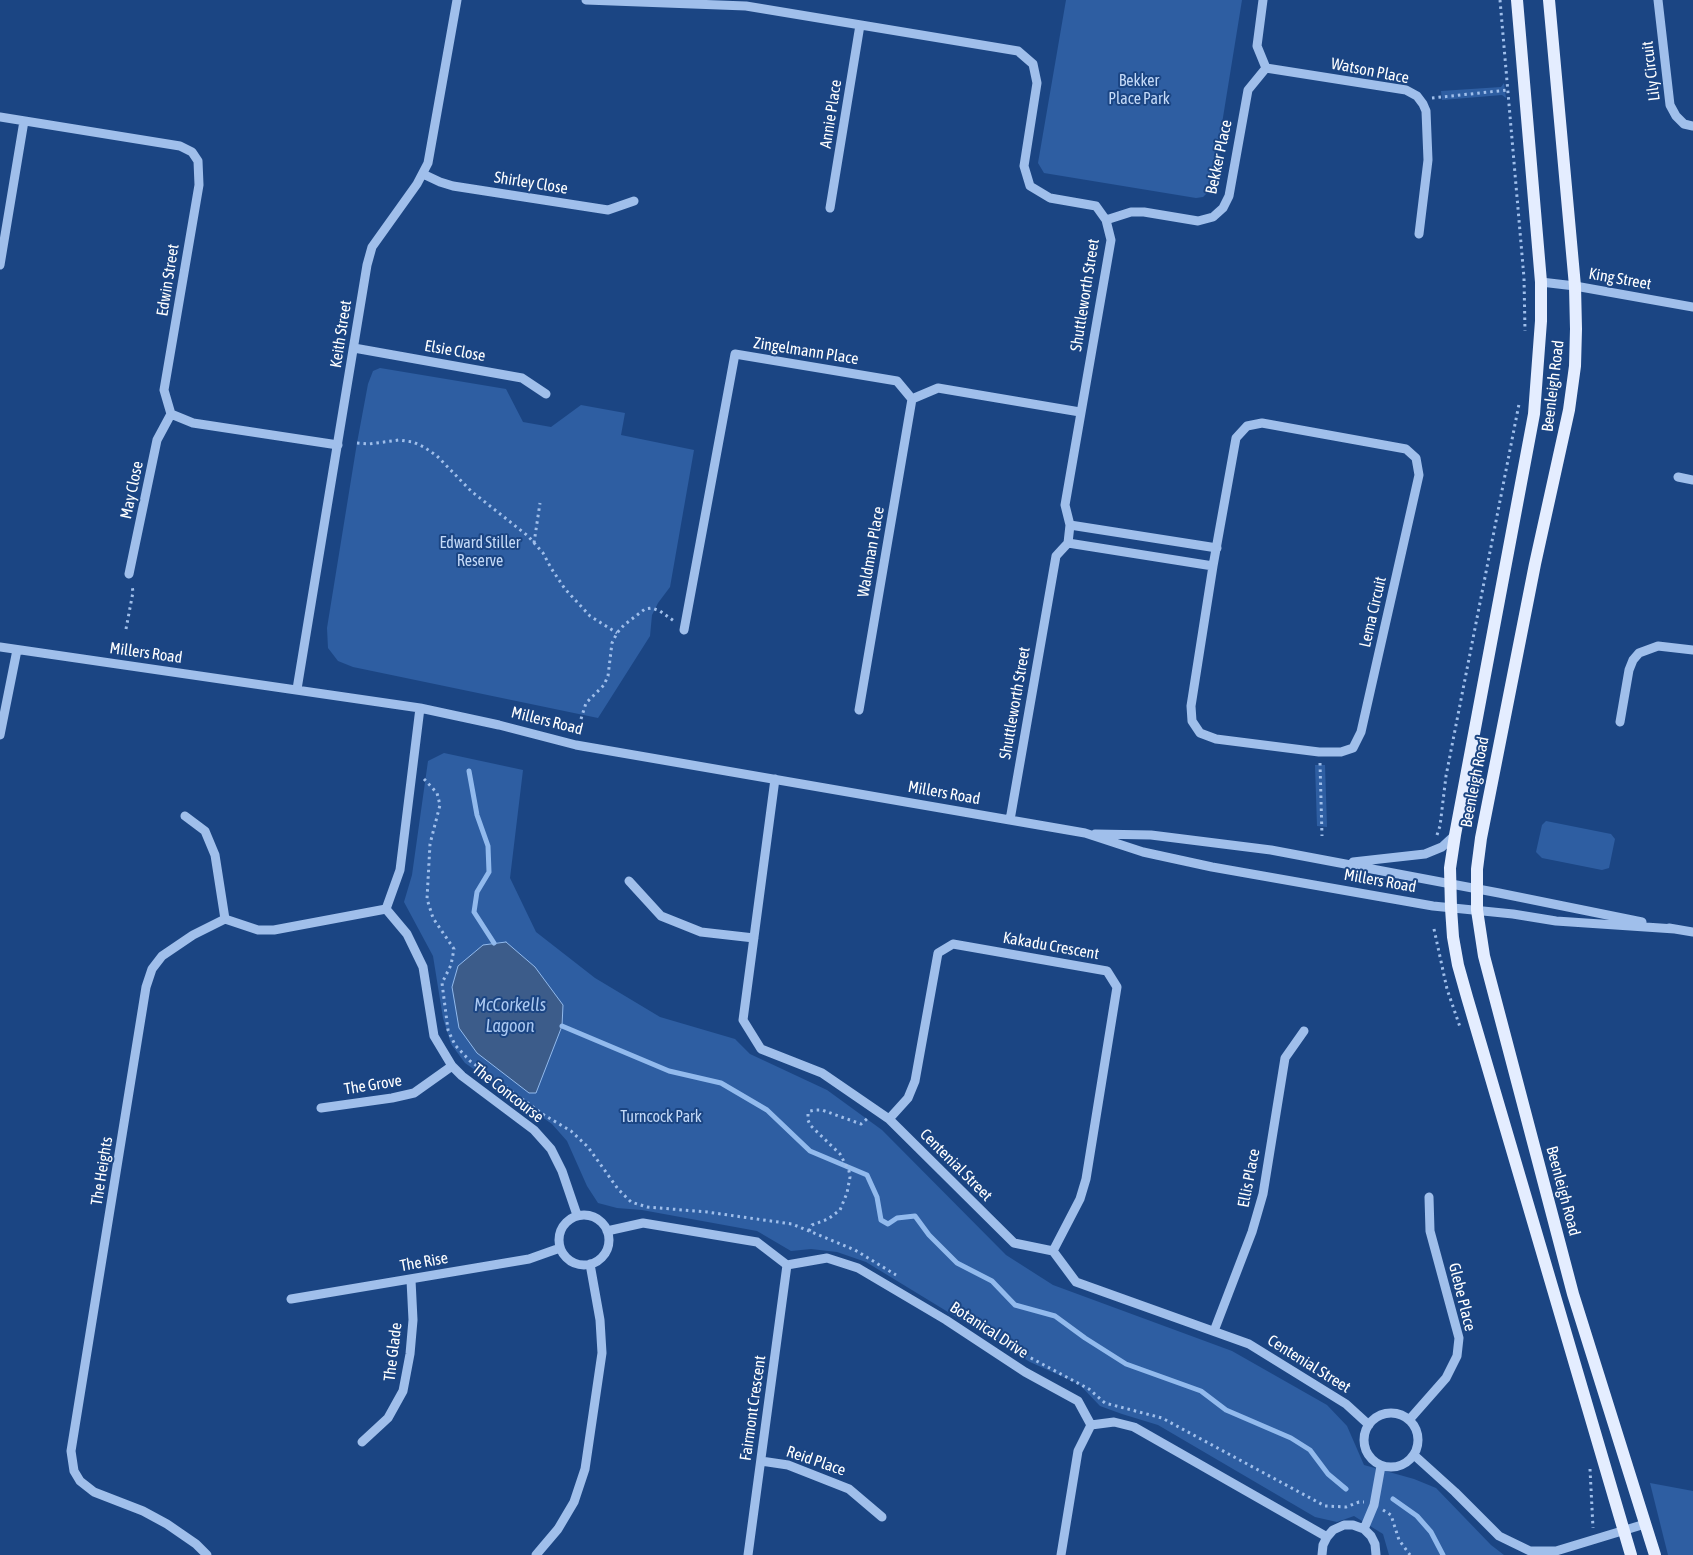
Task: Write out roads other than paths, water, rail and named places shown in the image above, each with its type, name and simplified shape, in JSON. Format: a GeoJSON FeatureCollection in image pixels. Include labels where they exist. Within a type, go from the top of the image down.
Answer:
{"type":"FeatureCollection","features":[{"type":"Feature","properties":{"kind":"main road","name":"Beenleigh Road"},"geometry":{"type":"LineString","coordinates":[[1517,0],[1541,282],[1541,321],[1534,414],[1454,835],[1449,884],[1456,956],[1467,997],[1630,1555]]}},
{"type":"Feature","properties":{"kind":"main road","name":"Beenleigh Road"},"geometry":{"type":"LineString","coordinates":[[1549,0],[1575,286],[1575,366],[1569,410],[1535,564],[1484,820],[1477,869],[1477,910],[1484,956],[1573,1294],[1655,1555]]}},
{"type":"Feature","properties":{"kind":"street","name":"Keith Street"},"geometry":{"type":"LineString","coordinates":[[297,689],[372,247],[423,174],[428,163],[457,0]]}},
{"type":"Feature","properties":{"kind":"street","name":"Shuttleworth Street"},"geometry":{"type":"LineString","coordinates":[[586,0],[728,4],[1018,51],[1034,64],[1037,83],[1024,166],[1030,186],[1050,198],[1096,206],[1106,220],[1111,240],[1065,505],[1070,525],[1068,543],[1056,556],[1010,820]]}},
{"type":"Feature","properties":{"kind":"street"},"geometry":{"type":"LineString","coordinates":[[1263,0],[1257,46],[1266,68]]}},
{"type":"Feature","properties":{"kind":"street","name":"Lily Circuit"},"geometry":{"type":"LineString","coordinates":[[1658,0],[1670,105],[1676,116],[1684,124],[1693,126]]}},
{"type":"Feature","properties":{"kind":"street","name":"Annie Place"},"geometry":{"type":"LineString","coordinates":[[830,208],[860,25]]}},
{"type":"Feature","properties":{"kind":"street","name":"Watson Place"},"geometry":{"type":"LineString","coordinates":[[1266,68],[1406,90],[1421,101],[1426,111],[1428,160],[1419,234]]}},
{"type":"Feature","properties":{"kind":"street","name":"Bekker Place"},"geometry":{"type":"LineString","coordinates":[[1106,220],[1131,212],[1144,212],[1198,221],[1213,217],[1223,208],[1229,196],[1248,90],[1266,68]]}},
{"type":"Feature","properties":{"kind":"street","name":"Edwin Street"},"geometry":{"type":"LineString","coordinates":[[0,118],[180,146],[192,152],[198,161],[199,185],[164,390],[171,414]]}},
{"type":"Feature","properties":{"kind":"street"},"geometry":{"type":"LineString","coordinates":[[0,265],[24,122]]}},
{"type":"Feature","properties":{"kind":"street","name":"Shirley Close"},"geometry":{"type":"LineString","coordinates":[[423,174],[453,186],[608,210],[634,201]]}},
{"type":"Feature","properties":{"kind":"street","name":"King Street"},"geometry":{"type":"LineString","coordinates":[[1541,282],[1575,286],[1693,307]]}},
{"type":"Feature","properties":{"kind":"street","name":"Elsie Close"},"geometry":{"type":"LineString","coordinates":[[354,348],[522,378],[546,394]]}},
{"type":"Feature","properties":{"kind":"street","name":"Zingelmann Place"},"geometry":{"type":"LineString","coordinates":[[684,630],[734,354],[897,381],[912,399]]}},
{"type":"Feature","properties":{"kind":"street"},"geometry":{"type":"LineString","coordinates":[[912,399],[938,388],[1080,412]]}},
{"type":"Feature","properties":{"kind":"street","name":"Waldman Place"},"geometry":{"type":"LineString","coordinates":[[859,710],[912,399]]}},
{"type":"Feature","properties":{"kind":"street"},"geometry":{"type":"LineString","coordinates":[[171,414],[193,423],[338,445]]}},
{"type":"Feature","properties":{"kind":"street","name":"May Close"},"geometry":{"type":"LineString","coordinates":[[130,574],[157,440],[171,414]]}},
{"type":"Feature","properties":{"kind":"street","name":"Lema Circuit"},"geometry":{"type":"LineString","coordinates":[[1262,424],[1406,448],[1416,458],[1419,475],[1361,732],[1353,748],[1341,752],[1319,752],[1216,739],[1200,733],[1192,721],[1191,706],[1213,566],[1236,438],[1247,426],[1262,424]]}},
{"type":"Feature","properties":{"kind":"street"},"geometry":{"type":"LineString","coordinates":[[1678,477],[1693,480]]}},
{"type":"Feature","properties":{"kind":"street"},"geometry":{"type":"LineString","coordinates":[[1070,525],[1217,548]]}},
{"type":"Feature","properties":{"kind":"street"},"geometry":{"type":"LineString","coordinates":[[1068,543],[1213,566]]}},
{"type":"Feature","properties":{"kind":"street"},"geometry":{"type":"LineString","coordinates":[[1620,722],[1629,670],[1633,660],[1639,653],[1648,648],[1658,646],[1693,650]]}},
{"type":"Feature","properties":{"kind":"street","name":"Millers Road"},"geometry":{"type":"LineString","coordinates":[[0,647],[420,708],[499,725],[576,745],[1085,833],[1151,835],[1271,850],[1693,932]]}},
{"type":"Feature","properties":{"kind":"street"},"geometry":{"type":"LineString","coordinates":[[0,734],[17,650]]}},
{"type":"Feature","properties":{"kind":"street"},"geometry":{"type":"LineString","coordinates":[[185,816],[205,831],[215,855],[225,919],[258,930],[274,930],[386,909],[400,870],[420,708]]}},
{"type":"Feature","properties":{"kind":"street","name":"Centenial Street"},"geometry":{"type":"LineString","coordinates":[[775,779],[743,1020],[761,1049],[822,1073],[889,1119],[1014,1243],[1053,1251],[1076,1282],[1250,1344],[1346,1404],[1369,1425]]}},
{"type":"Feature","properties":{"kind":"street","name":"Millers Road"},"geometry":{"type":"LineString","coordinates":[[1085,833],[1143,852],[1212,867],[1451,908],[1556,921],[1675,929]]}},
{"type":"Feature","properties":{"kind":"street"},"geometry":{"type":"LineString","coordinates":[[1342,864],[1425,854],[1442,847],[1454,835]]}},
{"type":"Feature","properties":{"kind":"street"},"geometry":{"type":"LineString","coordinates":[[628,880],[661,916],[701,932],[754,938]]}},
{"type":"Feature","properties":{"kind":"street","name":"The Concourse"},"geometry":{"type":"LineString","coordinates":[[386,909],[407,934],[423,967],[434,1036],[452,1066],[462,1076],[534,1130],[551,1149],[562,1171],[577,1215]]}},
{"type":"Feature","properties":{"kind":"street","name":"The Heights"},"geometry":{"type":"LineString","coordinates":[[207,1555],[196,1544],[167,1524],[143,1511],[94,1492],[80,1481],[74,1471],[71,1451],[146,987],[152,970],[162,956],[193,935],[225,919]]}},
{"type":"Feature","properties":{"kind":"street","name":"Kakadu Crescent"},"geometry":{"type":"LineString","coordinates":[[889,1119],[908,1098],[915,1081],[938,953],[953,944],[1107,971],[1117,987],[1086,1179],[1080,1199],[1053,1251]]}},
{"type":"Feature","properties":{"kind":"street","name":"Ellis Place"},"geometry":{"type":"LineString","coordinates":[[1214,1331],[1252,1232],[1263,1194],[1285,1058],[1304,1031]]}},
{"type":"Feature","properties":{"kind":"street","name":"The Grove"},"geometry":{"type":"LineString","coordinates":[[321,1108],[414,1093],[452,1066]]}},
{"type":"Feature","properties":{"kind":"street","name":"Glebe Place"},"geometry":{"type":"LineString","coordinates":[[1409,1420],[1446,1378],[1457,1356],[1459,1338],[1430,1231],[1429,1197]]}},
{"type":"Feature","properties":{"kind":"street"},"geometry":{"type":"LineString","coordinates":[[577,1215],[595,1217],[600,1221],[609,1237],[607,1249],[600,1259],[590,1264],[571,1262],[562,1254],[560,1248],[559,1234],[561,1228],[566,1222],[577,1215]]}},
{"type":"Feature","properties":{"kind":"street"},"geometry":{"type":"LineString","coordinates":[[607,1231],[643,1223],[758,1242],[788,1265]]}},
{"type":"Feature","properties":{"kind":"street","name":"The Rise"},"geometry":{"type":"LineString","coordinates":[[291,1299],[529,1259],[560,1248]]}},
{"type":"Feature","properties":{"kind":"street","name":"Botanical Drive"},"geometry":{"type":"LineString","coordinates":[[788,1265],[827,1258],[858,1268],[946,1320],[1025,1372],[1078,1400],[1090,1425]]}},
{"type":"Feature","properties":{"kind":"street"},"geometry":{"type":"LineString","coordinates":[[536,1555],[558,1529],[574,1502],[585,1469],[602,1353],[600,1320],[590,1264]]}},
{"type":"Feature","properties":{"kind":"street","name":"Fairmont Crescent"},"geometry":{"type":"LineString","coordinates":[[748,1555],[788,1265]]}},
{"type":"Feature","properties":{"kind":"street","name":"The Glade"},"geometry":{"type":"LineString","coordinates":[[362,1442],[388,1418],[403,1391],[412,1337],[411,1280]]}},
{"type":"Feature","properties":{"kind":"street"},"geometry":{"type":"LineString","coordinates":[[1396,1413],[1409,1420],[1415,1427],[1418,1436],[1418,1445],[1414,1455],[1408,1462],[1390,1468],[1381,1466],[1373,1461],[1364,1444],[1365,1434],[1369,1425],[1375,1418],[1386,1414],[1396,1413]]}},
{"type":"Feature","properties":{"kind":"street"},"geometry":{"type":"LineString","coordinates":[[1061,1555],[1078,1451],[1090,1425],[1114,1422],[1134,1427],[1327,1537]]}},
{"type":"Feature","properties":{"kind":"street"},"geometry":{"type":"LineString","coordinates":[[1414,1455],[1499,1536],[1530,1551],[1556,1551],[1645,1524]]}},
{"type":"Feature","properties":{"kind":"street","name":"Reid Place"},"geometry":{"type":"LineString","coordinates":[[761,1461],[788,1465],[849,1489],[882,1517]]}},
{"type":"Feature","properties":{"kind":"street"},"geometry":{"type":"LineString","coordinates":[[1364,1529],[1374,1504],[1381,1466]]}},
{"type":"Feature","properties":{"kind":"street"},"geometry":{"type":"LineString","coordinates":[[1322,1555],[1323,1545],[1327,1537],[1333,1530],[1344,1525],[1353,1525],[1364,1529],[1371,1536],[1375,1544],[1376,1555]]}},
{"type":"Feature","properties":{"kind":"water","name":"McCorkells Lagoon"},"geometry":{"type":"Polygon","coordinates":[[[506,942],[535,967],[563,1005],[562,1026],[536,1093],[529,1093],[477,1053],[459,1028],[452,987],[458,966],[483,945],[506,942]]]}},
{"type":"Feature","properties":{"kind":"waterway"},"geometry":{"type":"LineString","coordinates":[[469,771],[477,815],[488,846],[489,872],[477,892],[474,912],[494,943]]}},
{"type":"Feature","properties":{"kind":"waterway"},"geometry":{"type":"LineString","coordinates":[[562,1026],[669,1071],[721,1083],[767,1110],[810,1151],[867,1175],[877,1197],[881,1220],[888,1224],[897,1218],[915,1216],[929,1235],[957,1263],[992,1281],[1015,1305],[1055,1316],[1126,1364],[1201,1391],[1226,1410],[1291,1438],[1310,1450],[1328,1474],[1346,1489]]}},
{"type":"Feature","properties":{"kind":"waterway"},"geometry":{"type":"LineString","coordinates":[[1393,1499],[1417,1516],[1431,1532],[1443,1555]]}},
{"type":"Feature","properties":{"kind":"park label","name":"Bekker Place Park"},"geometry":{"type":"Point","coordinates":[1139,90]}},
{"type":"Feature","properties":{"kind":"park label","name":"Edward Stiller Reserve"},"geometry":{"type":"Point","coordinates":[480,552]}},
{"type":"Feature","properties":{"kind":"park label","name":"Turncock Park"},"geometry":{"type":"Point","coordinates":[661,1117]}}]}
